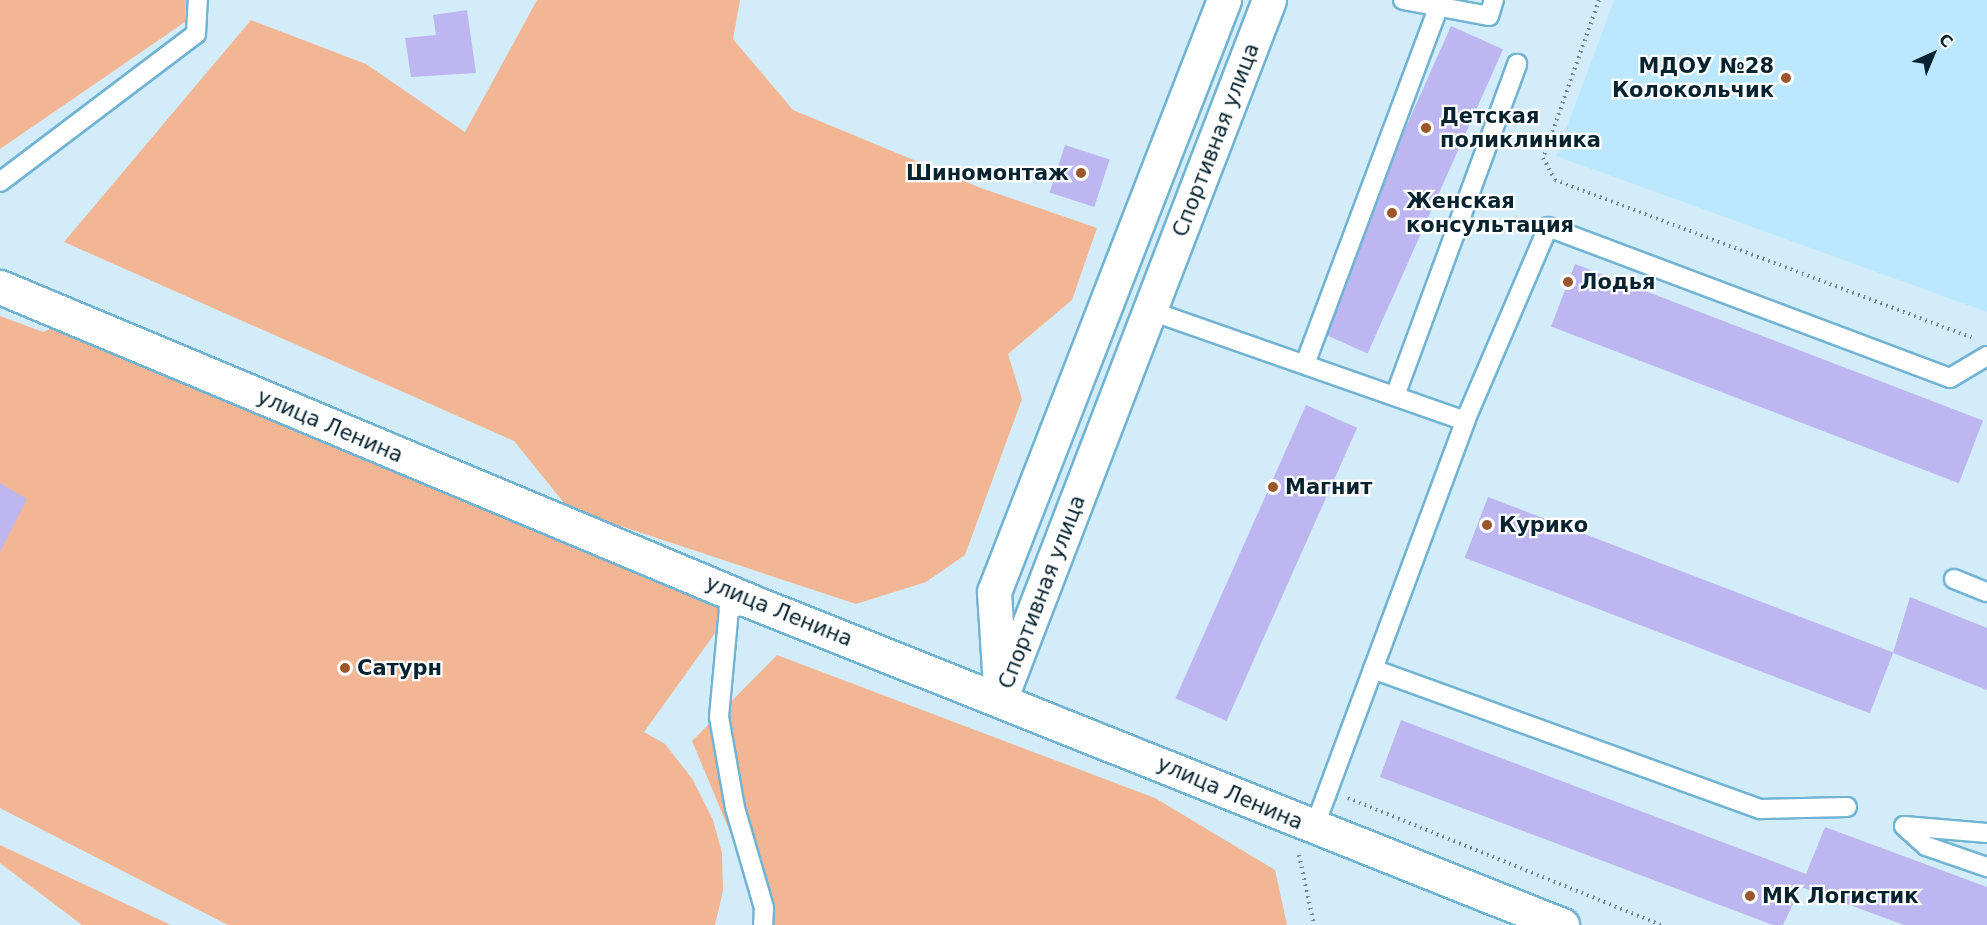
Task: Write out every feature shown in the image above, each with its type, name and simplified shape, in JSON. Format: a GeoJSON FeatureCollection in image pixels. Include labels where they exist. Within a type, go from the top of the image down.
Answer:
{"type":"FeatureCollection","features":[{"type":"Feature","properties":{"kind":"street","name":"Спортивная улица"},"geometry":{"type":"LineString","coordinates":[[1001,697],[994,592],[1224,0]]}},
{"type":"Feature","properties":{"kind":"street","name":"Спортивная улица"},"geometry":{"type":"LineString","coordinates":[[1001,697],[1269,0]]}},
{"type":"Feature","properties":{"kind":"street","name":"улица Ленина"},"geometry":{"type":"LineString","coordinates":[[0,287],[755,603],[1001,697],[1303,823],[1562,925]]}},
{"type":"Feature","properties":{"kind":"lane"},"geometry":{"type":"LineString","coordinates":[[0,182],[196,34],[198,0]]}},
{"type":"Feature","properties":{"kind":"lane"},"geometry":{"type":"LineString","coordinates":[[1403,0],[1437,10],[1488,16],[1494,0]]}},
{"type":"Feature","properties":{"kind":"lane"},"geometry":{"type":"LineString","coordinates":[[1305,364],[1437,10]]}},
{"type":"Feature","properties":{"kind":"lane"},"geometry":{"type":"LineString","coordinates":[[1395,396],[1517,64]]}},
{"type":"Feature","properties":{"kind":"lane"},"geometry":{"type":"LineString","coordinates":[[1303,823],[1328,790],[1465,420],[1548,227],[1950,378],[1987,356]]}},
{"type":"Feature","properties":{"kind":"lane"},"geometry":{"type":"LineString","coordinates":[[1151,311],[1465,420]]}},
{"type":"Feature","properties":{"kind":"lane"},"geometry":{"type":"LineString","coordinates":[[1954,579],[1987,592]]}},
{"type":"Feature","properties":{"kind":"lane"},"geometry":{"type":"LineString","coordinates":[[755,603],[729,609],[719,717],[735,808],[764,908],[763,925]]}},
{"type":"Feature","properties":{"kind":"lane"},"geometry":{"type":"LineString","coordinates":[[1373,669],[1760,809],[1847,807]]}},
{"type":"Feature","properties":{"kind":"lane"},"geometry":{"type":"LineString","coordinates":[[1987,833],[1904,826],[1926,846],[1987,867]]}},
{"type":"Feature","properties":{"kind":"path"},"geometry":{"type":"LineString","coordinates":[[1599,0],[1543,158],[1554,180],[1976,339]]}},
{"type":"Feature","properties":{"kind":"path"},"geometry":{"type":"LineString","coordinates":[[1328,790],[1661,925]]}},
{"type":"Feature","properties":{"kind":"path"},"geometry":{"type":"LineString","coordinates":[[1303,823],[1314,925]]}},
{"type":"Feature","properties":{"kind":"shaded area"},"geometry":{"type":"Polygon","coordinates":[[[0,0],[186,0],[185,22],[0,149],[0,0]]]}},
{"type":"Feature","properties":{"kind":"shaded area"},"geometry":{"type":"Polygon","coordinates":[[[537,0],[740,0],[733,39],[793,110],[981,188],[1097,228],[1072,300],[1008,354],[1022,399],[965,555],[926,582],[856,604],[569,509],[514,441],[64,242],[251,20],[366,64],[465,132],[537,0]]]}},
{"type":"Feature","properties":{"kind":"shaded area","name":"МДОУ №28 Колокольчик"},"geometry":{"type":"Polygon","coordinates":[[[1614,0],[1987,0],[1987,312],[1556,156],[1614,0]]]}},
{"type":"Feature","properties":{"kind":"shaded area","name":"Сатурн"},"geometry":{"type":"Polygon","coordinates":[[[0,316],[43,332],[67,322],[736,604],[644,732],[665,744],[693,780],[713,820],[722,853],[723,891],[715,925],[228,925],[0,808],[0,316]]]}},
{"type":"Feature","properties":{"kind":"shaded area"},"geometry":{"type":"Polygon","coordinates":[[[777,655],[1155,798],[1275,870],[1287,925],[769,925],[692,741],[777,655]]]}},
{"type":"Feature","properties":{"kind":"shaded area"},"geometry":{"type":"Polygon","coordinates":[[[0,845],[171,925],[82,925],[0,863],[0,845]]]}},
{"type":"Feature","properties":{"kind":"building"},"geometry":{"type":"Polygon","coordinates":[[[467,10],[476,73],[411,77],[405,38],[436,35],[433,15],[467,10]]]}},
{"type":"Feature","properties":{"kind":"building"},"geometry":{"type":"Polygon","coordinates":[[[1451,26],[1503,49],[1368,353],[1316,330],[1451,26]]]}},
{"type":"Feature","properties":{"kind":"building"},"geometry":{"type":"Polygon","coordinates":[[[1065,145],[1110,160],[1094,207],[1050,193],[1065,145]]]}},
{"type":"Feature","properties":{"kind":"building"},"geometry":{"type":"Polygon","coordinates":[[[1575,264],[1983,421],[1959,483],[1551,327],[1575,264]]]}},
{"type":"Feature","properties":{"kind":"building"},"geometry":{"type":"Polygon","coordinates":[[[1306,405],[1357,428],[1227,721],[1175,698],[1306,405]]]}},
{"type":"Feature","properties":{"kind":"building"},"geometry":{"type":"Polygon","coordinates":[[[0,483],[27,499],[0,552],[0,483]]]}},
{"type":"Feature","properties":{"kind":"building"},"geometry":{"type":"Polygon","coordinates":[[[1488,497],[1893,653],[1870,713],[1465,558],[1488,497]]]}},
{"type":"Feature","properties":{"kind":"building"},"geometry":{"type":"Polygon","coordinates":[[[1910,597],[1987,628],[1987,690],[1893,653],[1910,597]]]}},
{"type":"Feature","properties":{"kind":"building"},"geometry":{"type":"Polygon","coordinates":[[[1401,720],[1806,874],[1825,827],[1987,887],[1987,925],[1904,925],[1801,887],[1783,925],[1773,925],[1380,777],[1401,720]]]}},
{"type":"Feature","properties":{"kind":"place","name":"МДОУ №28 Колокольчик"},"geometry":{"type":"Point","coordinates":[1786,78]}},
{"type":"Feature","properties":{"kind":"place","name":"Детская поликлиника"},"geometry":{"type":"Point","coordinates":[1426,128]}},
{"type":"Feature","properties":{"kind":"place","name":"Шиномонтаж"},"geometry":{"type":"Point","coordinates":[1081,173]}},
{"type":"Feature","properties":{"kind":"place","name":"Женская консультация"},"geometry":{"type":"Point","coordinates":[1392,213]}},
{"type":"Feature","properties":{"kind":"place","name":"Лодья"},"geometry":{"type":"Point","coordinates":[1568,282]}},
{"type":"Feature","properties":{"kind":"place","name":"Магнит"},"geometry":{"type":"Point","coordinates":[1273,487]}},
{"type":"Feature","properties":{"kind":"place","name":"Курико"},"geometry":{"type":"Point","coordinates":[1487,525]}},
{"type":"Feature","properties":{"kind":"place","name":"Сатурн"},"geometry":{"type":"Point","coordinates":[345,668]}},
{"type":"Feature","properties":{"kind":"place","name":"МК Логистик"},"geometry":{"type":"Point","coordinates":[1750,896]}}]}
